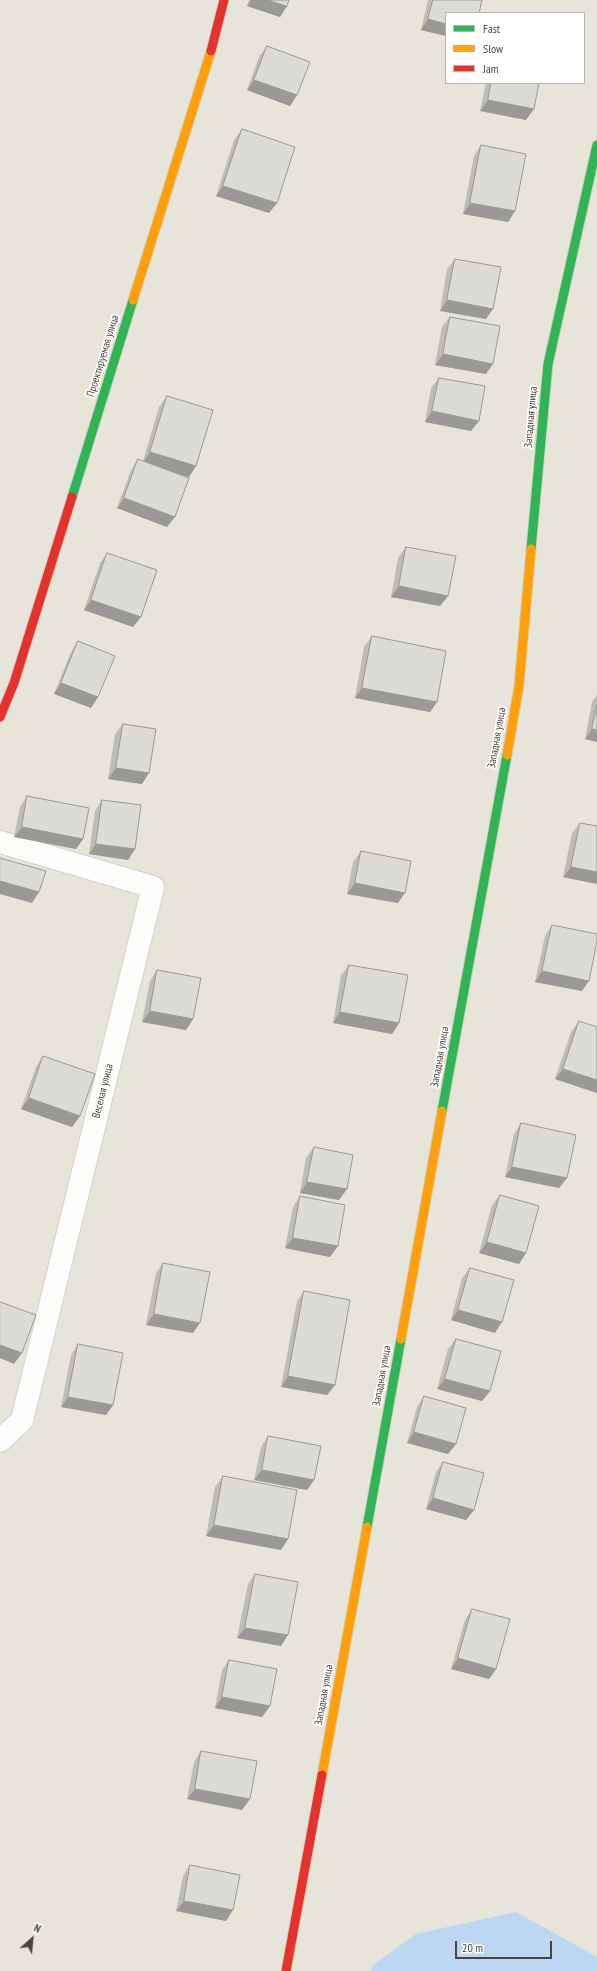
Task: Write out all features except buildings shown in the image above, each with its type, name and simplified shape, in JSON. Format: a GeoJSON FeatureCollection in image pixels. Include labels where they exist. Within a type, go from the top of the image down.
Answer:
{"type":"FeatureCollection","features":[{"type":"Feature","properties":{"kind":"street","name":"Проектируемая улица"},"geometry":{"type":"LineString","coordinates":[[0,718],[19,668],[216,35],[224,0]]}},
{"type":"Feature","properties":{"kind":"street","name":"Западная улица"},"geometry":{"type":"LineString","coordinates":[[286,1971],[519,686],[548,364],[597,145]]}},
{"type":"Feature","properties":{"kind":"street","name":"Веселая улица"},"geometry":{"type":"LineString","coordinates":[[0,842],[153,887],[22,1420],[0,1441]]}},
{"type":"Feature","properties":{"kind":"shaded area"},"geometry":{"type":"Polygon","coordinates":[[[0,0],[597,0],[597,1971],[0,1971],[0,0]]]}},
{"type":"Feature","properties":{"kind":"water"},"geometry":{"type":"Polygon","coordinates":[[[516,1912],[597,1957],[597,1971],[371,1971],[373,1965],[416,1934],[516,1912]]]}},
{"type":"Feature","properties":{"kind":"traffic: fast"},"geometry":{"type":"LineString","coordinates":[[531,549],[548,364],[597,145]]}},
{"type":"Feature","properties":{"kind":"traffic: fast"},"geometry":{"type":"LineString","coordinates":[[72,497],[133,300]]}},
{"type":"Feature","properties":{"kind":"traffic: fast"},"geometry":{"type":"LineString","coordinates":[[442,1111],[507,755]]}},
{"type":"Feature","properties":{"kind":"traffic: fast"},"geometry":{"type":"LineString","coordinates":[[367,1527],[401,1339]]}},
{"type":"Feature","properties":{"kind":"traffic: slow"},"geometry":{"type":"LineString","coordinates":[[133,300],[211,51]]}},
{"type":"Feature","properties":{"kind":"traffic: slow"},"geometry":{"type":"LineString","coordinates":[[507,755],[519,686],[531,549]]}},
{"type":"Feature","properties":{"kind":"traffic: slow"},"geometry":{"type":"LineString","coordinates":[[401,1339],[442,1111]]}},
{"type":"Feature","properties":{"kind":"traffic: slow"},"geometry":{"type":"LineString","coordinates":[[322,1775],[367,1527]]}},
{"type":"Feature","properties":{"kind":"traffic: jam"},"geometry":{"type":"LineString","coordinates":[[211,51],[224,0]]}},
{"type":"Feature","properties":{"kind":"traffic: jam"},"geometry":{"type":"LineString","coordinates":[[0,717],[14,683],[72,497]]}},
{"type":"Feature","properties":{"kind":"traffic: jam"},"geometry":{"type":"LineString","coordinates":[[286,1971],[322,1775]]}}]}
